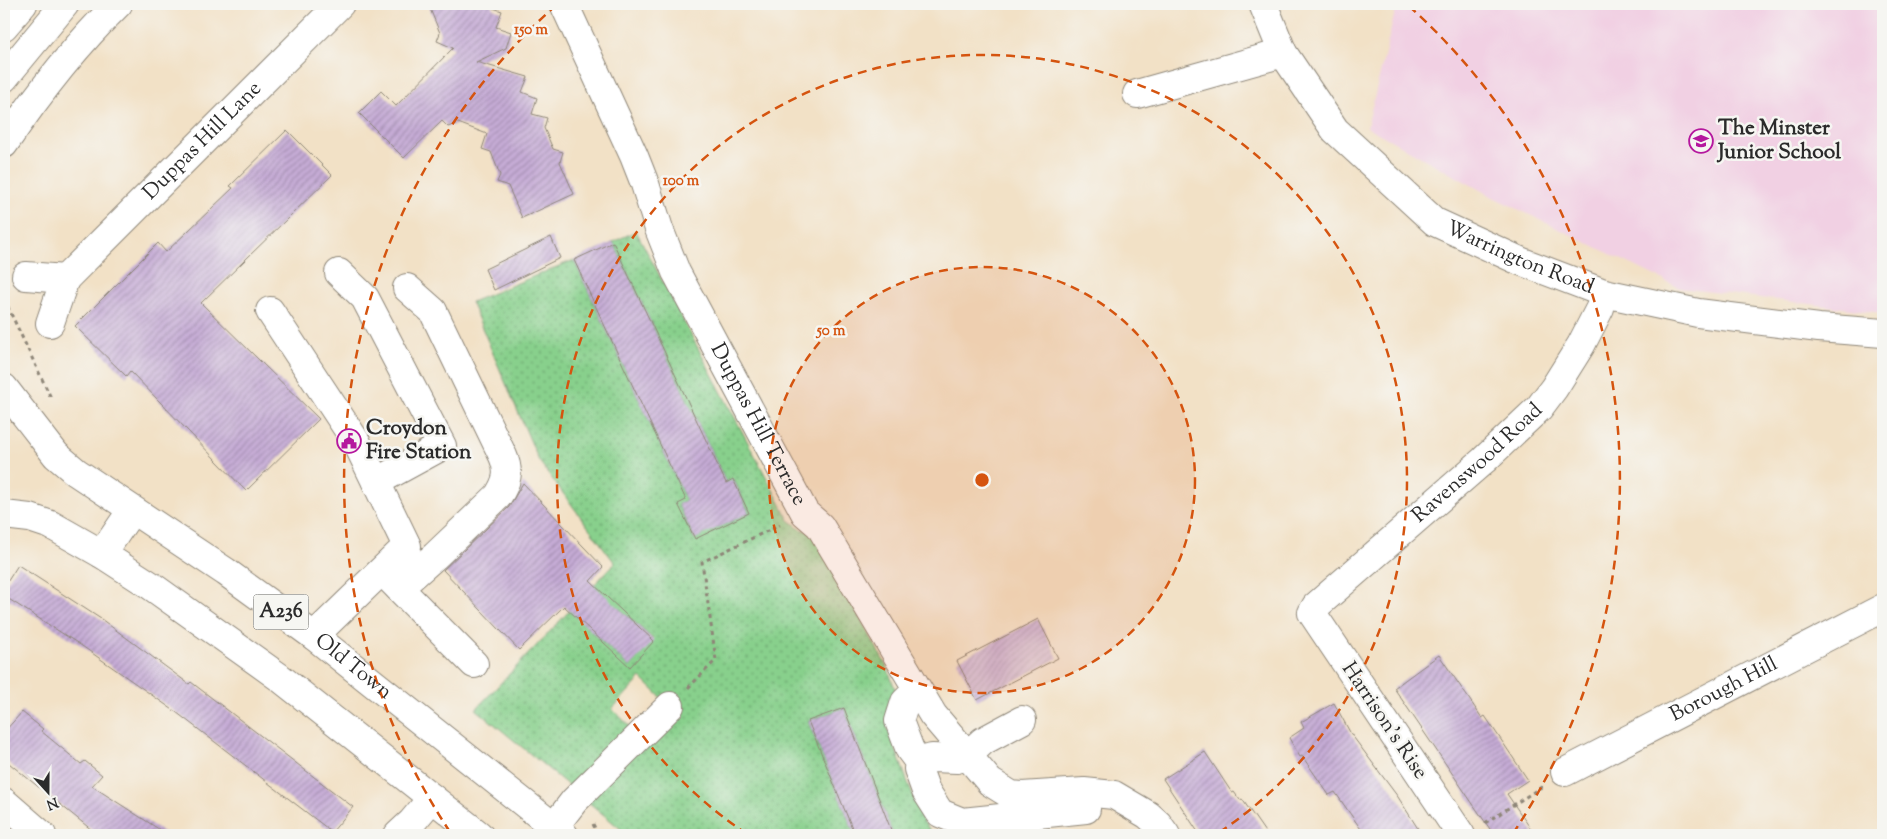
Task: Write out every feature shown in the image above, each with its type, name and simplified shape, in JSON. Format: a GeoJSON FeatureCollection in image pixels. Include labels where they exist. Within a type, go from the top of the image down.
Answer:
{"type":"FeatureCollection","features":[{"type":"Feature","properties":{"kind":"main road"},"geometry":{"type":"LineString","coordinates":[[4,26],[22,4]]}},
{"type":"Feature","properties":{"kind":"main road"},"geometry":{"type":"LineString","coordinates":[[4,78],[65,4]]}},
{"type":"Feature","properties":{"kind":"main road"},"geometry":{"type":"LineString","coordinates":[[4,144],[29,107],[57,72],[118,4]]}},
{"type":"Feature","properties":{"kind":"main road","name":"Duppas Hill Lane"},"geometry":{"type":"LineString","coordinates":[[50,323],[66,278],[340,4]]}},
{"type":"Feature","properties":{"kind":"main road","name":"Duppas Hill Terrace"},"geometry":{"type":"LineString","coordinates":[[564,4],[634,156],[676,272],[805,513],[820,526],[933,715],[990,782],[1011,795],[1084,792],[1114,795],[1128,804]]}},
{"type":"Feature","properties":{"kind":"main road","name":"Warrington Road"},"geometry":{"type":"LineString","coordinates":[[1263,4],[1284,53],[1335,130],[1435,222],[1520,261],[1604,293],[1698,313],[1819,328],[1883,333]]}},
{"type":"Feature","properties":{"kind":"main road"},"geometry":{"type":"LineString","coordinates":[[1137,94],[1284,53]]}},
{"type":"Feature","properties":{"kind":"main road"},"geometry":{"type":"LineString","coordinates":[[339,272],[365,298],[442,446],[376,482]]}},
{"type":"Feature","properties":{"kind":"main road"},"geometry":{"type":"LineString","coordinates":[[26,276],[66,278]]}},
{"type":"Feature","properties":{"kind":"main road"},"geometry":{"type":"LineString","coordinates":[[314,636],[390,579],[435,556],[498,496],[506,484],[508,475],[507,465],[433,311],[407,288]]}},
{"type":"Feature","properties":{"kind":"main road","name":"Ravenswood Road"},"geometry":{"type":"LineString","coordinates":[[1316,606],[1484,460],[1539,408],[1581,345],[1600,308],[1604,293]]}},
{"type":"Feature","properties":{"kind":"main road"},"geometry":{"type":"LineString","coordinates":[[270,310],[357,443],[407,546],[390,579]]}},
{"type":"Feature","properties":{"kind":"main road","name":"Old Town"},"geometry":{"type":"LineString","coordinates":[[4,388],[56,455],[88,481],[226,572],[314,636],[559,831]]}},
{"type":"Feature","properties":{"kind":"main road"},"geometry":{"type":"LineString","coordinates":[[4,395],[4,416]]}},
{"type":"Feature","properties":{"kind":"main road"},"geometry":{"type":"LineString","coordinates":[[102,554],[132,510]]}},
{"type":"Feature","properties":{"kind":"main road","name":"A236"},"geometry":{"type":"LineString","coordinates":[[4,515],[30,518],[51,525],[102,554],[198,618],[272,671],[479,835]]}},
{"type":"Feature","properties":{"kind":"main road"},"geometry":{"type":"LineString","coordinates":[[390,579],[474,664]]}},
{"type":"Feature","properties":{"kind":"main road","name":"Harrison's Rise"},"geometry":{"type":"LineString","coordinates":[[1316,606],[1312,613],[1313,616],[1471,830]]}},
{"type":"Feature","properties":{"kind":"main road","name":"Borough Hill"},"geometry":{"type":"LineString","coordinates":[[1565,772],[1883,608]]}},
{"type":"Feature","properties":{"kind":"main road"},"geometry":{"type":"LineString","coordinates":[[917,690],[905,702],[899,721],[910,750],[918,762],[921,779],[931,801],[940,813],[962,822],[1087,809],[1109,809],[1128,804],[1158,824],[1166,835]]}},
{"type":"Feature","properties":{"kind":"main road"},"geometry":{"type":"LineString","coordinates":[[559,831],[574,801],[670,706]]}},
{"type":"Feature","properties":{"kind":"main road"},"geometry":{"type":"LineString","coordinates":[[918,762],[932,758],[957,759],[967,756],[983,741],[1022,720]]}},
{"type":"Feature","properties":{"kind":"main road"},"geometry":{"type":"LineString","coordinates":[[398,835],[412,822],[432,798]]}},
{"type":"Feature","properties":{"kind":"main road"},"geometry":{"type":"LineString","coordinates":[[4,802],[42,835]]}},
{"type":"Feature","properties":{"kind":"path"},"geometry":{"type":"LineString","coordinates":[[670,706],[716,660],[702,562],[805,513]]}},
{"type":"Feature","properties":{"kind":"path"},"geometry":{"type":"LineString","coordinates":[[1471,830],[1565,772]]}},
{"type":"Feature","properties":{"kind":"shaded area","name":"The Minster Junior School"},"geometry":{"type":"Polygon","coordinates":[[[1397,4],[1883,4],[1883,313],[1680,288],[1491,196],[1367,127],[1397,4]]]}},
{"type":"Feature","properties":{"kind":"green space"},"geometry":{"type":"Polygon","coordinates":[[[636,231],[789,520],[801,529],[814,534],[887,667],[895,689],[888,707],[887,726],[921,818],[933,834],[938,835],[893,835],[844,708],[808,721],[855,835],[628,835],[476,709],[615,563],[539,461],[471,302],[574,260],[686,500],[678,504],[694,539],[749,513],[734,480],[726,483],[613,242],[636,231]],[[619,608],[594,634],[630,667],[654,640],[619,608]],[[641,678],[612,709],[640,736],[670,706],[641,678]]]}},
{"type":"Feature","properties":{"kind":"building"},"geometry":{"type":"Polygon","coordinates":[[[428,4],[491,4],[493,8],[502,11],[496,27],[511,32],[506,48],[476,62],[528,77],[522,92],[537,98],[532,114],[547,118],[544,128],[553,149],[563,152],[560,162],[574,194],[522,218],[508,186],[497,182],[500,175],[491,152],[482,149],[487,134],[458,123],[448,127],[442,121],[404,158],[359,113],[381,91],[396,106],[453,48],[437,41],[440,33],[428,4]]]}},
{"type":"Feature","properties":{"kind":"building"},"geometry":{"type":"Polygon","coordinates":[[[287,130],[332,175],[201,303],[319,419],[246,491],[130,371],[126,376],[75,326],[158,243],[166,252],[233,188],[230,186],[287,130]]]}},
{"type":"Feature","properties":{"kind":"building"},"geometry":{"type":"Polygon","coordinates":[[[551,237],[560,258],[494,290],[485,269],[551,237]]]}},
{"type":"Feature","properties":{"kind":"building"},"geometry":{"type":"Polygon","coordinates":[[[613,242],[726,483],[733,479],[749,513],[695,539],[678,504],[686,500],[574,260],[613,242]]]}},
{"type":"Feature","properties":{"kind":"building"},"geometry":{"type":"Polygon","coordinates":[[[523,483],[603,567],[590,581],[654,641],[630,667],[564,606],[519,650],[443,570],[509,507],[523,483]]]}},
{"type":"Feature","properties":{"kind":"building"},"geometry":{"type":"Polygon","coordinates":[[[18,565],[101,619],[189,684],[191,682],[353,807],[332,832],[176,712],[82,646],[4,596],[4,587],[18,565]]]}},
{"type":"Feature","properties":{"kind":"building"},"geometry":{"type":"Polygon","coordinates":[[[1038,619],[1058,658],[977,700],[957,661],[1038,619]]]}},
{"type":"Feature","properties":{"kind":"building"},"geometry":{"type":"Polygon","coordinates":[[[1439,655],[1482,718],[1485,716],[1528,780],[1507,794],[1535,835],[1494,835],[1394,688],[1439,655]]]}},
{"type":"Feature","properties":{"kind":"building"},"geometry":{"type":"Polygon","coordinates":[[[1334,703],[1351,734],[1398,797],[1422,835],[1365,835],[1335,792],[1329,795],[1302,756],[1300,757],[1289,738],[1304,728],[1301,722],[1334,703]]]}},
{"type":"Feature","properties":{"kind":"building"},"geometry":{"type":"Polygon","coordinates":[[[844,708],[893,835],[855,835],[808,721],[844,708]]]}},
{"type":"Feature","properties":{"kind":"building"},"geometry":{"type":"Polygon","coordinates":[[[22,712],[43,729],[41,731],[81,764],[85,761],[102,775],[92,786],[168,835],[98,835],[4,759],[4,732],[22,712]]]}},
{"type":"Feature","properties":{"kind":"building"},"geometry":{"type":"Polygon","coordinates":[[[1205,752],[1232,793],[1234,792],[1240,800],[1242,799],[1267,835],[1200,835],[1163,779],[1205,752]]]}},
{"type":"Feature","properties":{"kind":"place","name":"The Minster Junior School"},"geometry":{"type":"Point","coordinates":[1701,141]}},
{"type":"Feature","properties":{"kind":"place","name":"Croydon Fire Station"},"geometry":{"type":"Point","coordinates":[349,441]}}]}
